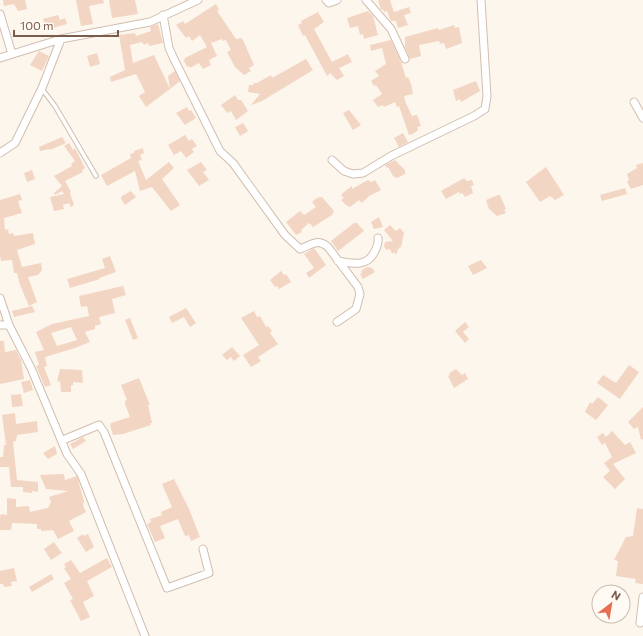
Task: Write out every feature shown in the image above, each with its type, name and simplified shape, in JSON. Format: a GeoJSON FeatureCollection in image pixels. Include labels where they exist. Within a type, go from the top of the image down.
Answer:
{"type":"FeatureCollection","features":[{"type":"Feature","properties":{"kind":"street"},"geometry":{"type":"LineString","coordinates":[[0,58],[61,39],[150,22],[198,0]]}},
{"type":"Feature","properties":{"kind":"street"},"geometry":{"type":"LineString","coordinates":[[326,0],[329,2],[337,0]]}},
{"type":"Feature","properties":{"kind":"street"},"geometry":{"type":"LineString","coordinates":[[366,0],[391,29],[405,59]]}},
{"type":"Feature","properties":{"kind":"street"},"geometry":{"type":"LineString","coordinates":[[332,160],[344,171],[353,174],[363,172],[391,156],[474,116],[485,108],[487,96],[481,0]]}},
{"type":"Feature","properties":{"kind":"street"},"geometry":{"type":"LineString","coordinates":[[0,14],[12,54]]}},
{"type":"Feature","properties":{"kind":"street"},"geometry":{"type":"LineString","coordinates":[[163,15],[169,48],[220,151],[233,163],[285,235],[296,247],[300,249],[314,242],[322,242],[358,287],[360,294],[356,308],[337,322]]}},
{"type":"Feature","properties":{"kind":"street"},"geometry":{"type":"LineString","coordinates":[[0,153],[15,143],[42,88],[61,39]]}},
{"type":"Feature","properties":{"kind":"street"},"geometry":{"type":"LineString","coordinates":[[634,102],[643,118]]}},
{"type":"Feature","properties":{"kind":"street"},"geometry":{"type":"LineString","coordinates":[[338,261],[363,263],[371,258],[378,244],[378,238]]}},
{"type":"Feature","properties":{"kind":"street"},"geometry":{"type":"LineString","coordinates":[[0,298],[9,325],[31,368],[63,440],[67,454],[82,474],[145,636]]}},
{"type":"Feature","properties":{"kind":"street"},"geometry":{"type":"LineString","coordinates":[[0,325],[9,325]]}},
{"type":"Feature","properties":{"kind":"street"},"geometry":{"type":"LineString","coordinates":[[63,440],[99,425],[104,432],[167,588],[209,573],[203,549]]}},
{"type":"Feature","properties":{"kind":"street"},"geometry":{"type":"LineString","coordinates":[[640,623],[643,597]]}},
{"type":"Feature","properties":{"kind":"lane"},"geometry":{"type":"LineString","coordinates":[[42,88],[55,106],[96,176]]}},
{"type":"Feature","properties":{"kind":"building"},"geometry":{"type":"Polygon","coordinates":[[[3,0],[25,0],[27,9],[18,11],[14,4],[4,6],[3,0]]]}},
{"type":"Feature","properties":{"kind":"building"},"geometry":{"type":"Polygon","coordinates":[[[76,0],[103,0],[104,3],[89,6],[93,24],[81,26],[76,0]]]}},
{"type":"Feature","properties":{"kind":"building"},"geometry":{"type":"Polygon","coordinates":[[[109,0],[135,0],[138,14],[112,18],[109,0]]]}},
{"type":"Feature","properties":{"kind":"building"},"geometry":{"type":"Polygon","coordinates":[[[378,0],[390,0],[394,12],[409,7],[411,13],[404,15],[408,25],[398,28],[396,21],[391,21],[387,11],[384,12],[383,9],[381,10],[378,0]]]}},
{"type":"Feature","properties":{"kind":"building"},"geometry":{"type":"Polygon","coordinates":[[[216,4],[219,10],[217,11],[236,39],[241,38],[243,40],[254,65],[249,68],[251,71],[244,75],[235,67],[227,52],[231,50],[226,40],[223,41],[222,39],[211,43],[217,56],[209,60],[211,65],[203,69],[199,63],[190,68],[189,66],[187,67],[184,61],[185,58],[207,47],[200,35],[192,41],[189,36],[186,38],[176,25],[183,21],[185,24],[216,4]]]}},
{"type":"Feature","properties":{"kind":"building"},"geometry":{"type":"Polygon","coordinates":[[[368,11],[373,16],[378,35],[364,39],[363,34],[360,35],[358,26],[350,28],[347,18],[368,11]]]}},
{"type":"Feature","properties":{"kind":"building"},"geometry":{"type":"Polygon","coordinates":[[[318,12],[324,22],[314,29],[332,62],[348,54],[352,62],[339,68],[344,76],[337,80],[330,73],[327,76],[298,25],[302,23],[301,21],[318,12]]]}},
{"type":"Feature","properties":{"kind":"building"},"geometry":{"type":"Polygon","coordinates":[[[58,15],[60,20],[65,18],[67,24],[46,30],[43,19],[58,15]]]}},
{"type":"Feature","properties":{"kind":"building"},"geometry":{"type":"Polygon","coordinates":[[[158,24],[163,43],[149,46],[148,43],[144,45],[142,42],[130,45],[133,63],[154,55],[170,89],[146,107],[139,96],[145,92],[136,74],[111,82],[110,77],[125,70],[119,35],[135,33],[136,36],[151,31],[150,27],[158,24]]]}},
{"type":"Feature","properties":{"kind":"building"},"geometry":{"type":"Polygon","coordinates":[[[454,25],[455,28],[459,27],[462,43],[446,49],[444,43],[440,44],[439,41],[419,45],[421,56],[410,59],[405,47],[405,37],[438,28],[439,30],[454,25]]]}},
{"type":"Feature","properties":{"kind":"building"},"geometry":{"type":"Polygon","coordinates":[[[391,40],[401,62],[406,78],[408,77],[411,84],[413,94],[404,96],[405,101],[412,116],[417,115],[421,126],[417,127],[418,130],[413,134],[409,135],[399,106],[397,107],[395,102],[384,107],[383,105],[378,107],[373,100],[382,94],[376,85],[374,86],[371,81],[379,76],[375,71],[386,64],[382,48],[371,51],[370,45],[391,40]]]}},
{"type":"Feature","properties":{"kind":"building"},"geometry":{"type":"Polygon","coordinates":[[[39,51],[49,56],[42,71],[30,65],[39,51]]]}},
{"type":"Feature","properties":{"kind":"building"},"geometry":{"type":"Polygon","coordinates":[[[97,53],[100,64],[90,67],[87,56],[97,53]]]}},
{"type":"Feature","properties":{"kind":"building"},"geometry":{"type":"Polygon","coordinates":[[[306,59],[313,70],[262,101],[251,105],[260,94],[248,92],[249,85],[253,85],[254,83],[257,83],[271,75],[272,78],[306,59]]]}},
{"type":"Feature","properties":{"kind":"building"},"geometry":{"type":"Polygon","coordinates":[[[175,71],[180,81],[170,89],[168,76],[175,71]]]}},
{"type":"Feature","properties":{"kind":"building"},"geometry":{"type":"Polygon","coordinates":[[[476,81],[480,91],[461,102],[460,99],[456,101],[453,90],[476,81]]]}},
{"type":"Feature","properties":{"kind":"building"},"geometry":{"type":"Polygon","coordinates":[[[235,95],[238,100],[241,100],[248,111],[236,120],[231,111],[227,113],[221,105],[235,95]]]}},
{"type":"Feature","properties":{"kind":"building"},"geometry":{"type":"Polygon","coordinates":[[[187,107],[196,118],[185,125],[176,113],[187,107]]]}},
{"type":"Feature","properties":{"kind":"building"},"geometry":{"type":"Polygon","coordinates":[[[349,110],[361,125],[353,130],[343,113],[349,110]]]}},
{"type":"Feature","properties":{"kind":"building"},"geometry":{"type":"Polygon","coordinates":[[[243,123],[248,131],[240,136],[235,127],[243,123]]]}},
{"type":"Feature","properties":{"kind":"building"},"geometry":{"type":"Polygon","coordinates":[[[403,133],[408,142],[399,147],[394,138],[403,133]]]}},
{"type":"Feature","properties":{"kind":"building"},"geometry":{"type":"Polygon","coordinates":[[[185,135],[189,141],[192,139],[197,146],[192,149],[194,152],[186,158],[181,151],[174,155],[168,145],[185,135]]]}},
{"type":"Feature","properties":{"kind":"building"},"geometry":{"type":"Polygon","coordinates":[[[62,137],[66,143],[50,150],[40,151],[39,147],[62,137]]]}},
{"type":"Feature","properties":{"kind":"building"},"geometry":{"type":"Polygon","coordinates":[[[69,143],[73,150],[75,148],[85,168],[82,170],[83,172],[65,181],[71,192],[74,205],[71,207],[69,203],[63,205],[64,209],[54,211],[50,197],[64,194],[62,191],[55,195],[54,193],[62,186],[54,176],[72,166],[71,164],[75,161],[64,146],[69,143]]]}},
{"type":"Feature","properties":{"kind":"building"},"geometry":{"type":"Polygon","coordinates":[[[143,148],[144,153],[140,155],[142,160],[138,161],[146,180],[169,162],[174,168],[162,179],[180,205],[171,211],[152,187],[140,191],[135,171],[107,186],[101,175],[131,158],[130,154],[134,153],[134,151],[143,148]]]}},
{"type":"Feature","properties":{"kind":"building"},"geometry":{"type":"Polygon","coordinates":[[[395,160],[405,170],[405,174],[397,178],[393,176],[388,167],[387,168],[385,165],[395,160]]]}},
{"type":"Feature","properties":{"kind":"building"},"geometry":{"type":"Polygon","coordinates":[[[201,162],[207,170],[203,172],[209,180],[199,186],[187,170],[201,162]]]}},
{"type":"Feature","properties":{"kind":"building"},"geometry":{"type":"Polygon","coordinates":[[[643,163],[643,185],[631,189],[627,182],[629,180],[627,174],[637,168],[636,165],[643,163]]]}},
{"type":"Feature","properties":{"kind":"building"},"geometry":{"type":"Polygon","coordinates":[[[546,167],[564,195],[555,200],[550,196],[540,202],[526,182],[546,167]]]}},
{"type":"Feature","properties":{"kind":"building"},"geometry":{"type":"Polygon","coordinates":[[[32,170],[35,179],[27,182],[24,173],[32,170]]]}},
{"type":"Feature","properties":{"kind":"building"},"geometry":{"type":"Polygon","coordinates":[[[464,178],[467,181],[472,180],[474,185],[471,186],[473,193],[465,197],[459,192],[446,199],[441,191],[464,178]]]}},
{"type":"Feature","properties":{"kind":"building"},"geometry":{"type":"Polygon","coordinates":[[[368,180],[371,182],[375,180],[381,190],[369,196],[362,203],[359,200],[350,207],[341,200],[344,198],[341,195],[352,186],[352,189],[368,180]]]}},
{"type":"Feature","properties":{"kind":"building"},"geometry":{"type":"Polygon","coordinates":[[[625,188],[627,194],[602,201],[600,195],[625,188]]]}},
{"type":"Feature","properties":{"kind":"building"},"geometry":{"type":"Polygon","coordinates":[[[131,191],[136,197],[125,205],[121,199],[122,196],[131,191]]]}},
{"type":"Feature","properties":{"kind":"building"},"geometry":{"type":"Polygon","coordinates":[[[20,194],[22,200],[18,201],[22,213],[4,218],[5,230],[8,229],[9,234],[13,233],[14,236],[33,233],[35,244],[17,250],[22,267],[41,263],[42,270],[38,275],[28,277],[37,302],[29,306],[20,285],[17,273],[14,273],[12,260],[1,261],[0,255],[0,200],[20,194]]]}},
{"type":"Feature","properties":{"kind":"building"},"geometry":{"type":"Polygon","coordinates":[[[500,195],[506,209],[504,210],[506,213],[497,216],[489,209],[486,200],[500,195]]]}},
{"type":"Feature","properties":{"kind":"building"},"geometry":{"type":"Polygon","coordinates":[[[322,197],[334,211],[332,215],[313,227],[309,223],[301,230],[302,232],[296,235],[286,222],[300,211],[304,215],[316,207],[312,202],[317,198],[322,197]]]}},
{"type":"Feature","properties":{"kind":"building"},"geometry":{"type":"Polygon","coordinates":[[[379,217],[383,227],[374,229],[371,222],[379,217]]]}},
{"type":"Feature","properties":{"kind":"building"},"geometry":{"type":"Polygon","coordinates":[[[354,223],[357,223],[364,231],[338,251],[331,241],[354,223]]]}},
{"type":"Feature","properties":{"kind":"building"},"geometry":{"type":"Polygon","coordinates":[[[390,225],[396,231],[400,228],[404,233],[401,247],[398,249],[396,255],[394,252],[392,254],[390,249],[386,250],[384,246],[385,242],[393,241],[384,230],[390,225]]]}},
{"type":"Feature","properties":{"kind":"building"},"geometry":{"type":"Polygon","coordinates":[[[314,248],[326,265],[309,278],[306,273],[314,268],[304,254],[314,248]]]}},
{"type":"Feature","properties":{"kind":"building"},"geometry":{"type":"Polygon","coordinates":[[[110,256],[116,272],[99,278],[100,279],[70,288],[67,279],[105,268],[102,259],[110,256]]]}},
{"type":"Feature","properties":{"kind":"building"},"geometry":{"type":"Polygon","coordinates":[[[481,260],[487,268],[473,275],[468,266],[481,260]]]}},
{"type":"Feature","properties":{"kind":"building"},"geometry":{"type":"Polygon","coordinates":[[[367,267],[372,268],[375,272],[363,279],[360,274],[362,273],[361,271],[367,267]]]}},
{"type":"Feature","properties":{"kind":"building"},"geometry":{"type":"Polygon","coordinates":[[[281,271],[284,275],[286,274],[291,282],[279,289],[277,286],[275,287],[270,280],[281,271]]]}},
{"type":"Feature","properties":{"kind":"building"},"geometry":{"type":"Polygon","coordinates":[[[123,286],[126,295],[112,299],[115,313],[99,317],[101,324],[95,326],[95,329],[85,332],[90,342],[45,357],[47,366],[44,367],[51,385],[45,387],[36,366],[39,365],[35,352],[44,350],[36,332],[52,324],[89,316],[87,306],[81,307],[79,296],[123,286]],[[71,327],[51,333],[57,346],[77,340],[71,327]]]}},
{"type":"Feature","properties":{"kind":"building"},"geometry":{"type":"Polygon","coordinates":[[[32,306],[35,312],[14,317],[12,311],[32,306]]]}},
{"type":"Feature","properties":{"kind":"building"},"geometry":{"type":"Polygon","coordinates":[[[186,308],[196,323],[190,327],[184,317],[172,323],[169,317],[186,308]]]}},
{"type":"Feature","properties":{"kind":"building"},"geometry":{"type":"Polygon","coordinates":[[[254,311],[257,317],[260,316],[266,327],[268,326],[272,331],[270,333],[278,344],[258,357],[261,361],[251,367],[243,355],[259,345],[241,318],[254,311]]]}},
{"type":"Feature","properties":{"kind":"building"},"geometry":{"type":"Polygon","coordinates":[[[130,318],[138,338],[133,340],[125,320],[130,318]]]}},
{"type":"Feature","properties":{"kind":"building"},"geometry":{"type":"Polygon","coordinates":[[[465,322],[469,327],[463,332],[469,339],[465,343],[455,331],[465,322]]]}},
{"type":"Feature","properties":{"kind":"building"},"geometry":{"type":"Polygon","coordinates":[[[0,341],[4,341],[5,352],[16,350],[21,360],[24,379],[0,384],[0,341]]]}},
{"type":"Feature","properties":{"kind":"building"},"geometry":{"type":"Polygon","coordinates":[[[232,347],[240,356],[234,361],[231,357],[227,360],[222,355],[232,347]]]}},
{"type":"Feature","properties":{"kind":"building"},"geometry":{"type":"Polygon","coordinates":[[[629,365],[639,372],[620,399],[597,383],[603,375],[616,383],[629,365]]]}},
{"type":"Feature","properties":{"kind":"building"},"geometry":{"type":"Polygon","coordinates":[[[60,369],[82,370],[83,383],[73,382],[73,385],[71,385],[71,392],[61,392],[60,381],[57,382],[60,369]]]}},
{"type":"Feature","properties":{"kind":"building"},"geometry":{"type":"Polygon","coordinates":[[[456,369],[462,375],[465,373],[468,379],[454,388],[448,376],[450,375],[449,373],[456,369]]]}},
{"type":"Feature","properties":{"kind":"building"},"geometry":{"type":"Polygon","coordinates":[[[139,378],[150,405],[148,405],[152,423],[150,423],[151,425],[123,434],[113,435],[110,425],[111,423],[130,417],[125,404],[125,401],[127,400],[121,385],[139,378]]]}},
{"type":"Feature","properties":{"kind":"building"},"geometry":{"type":"Polygon","coordinates":[[[30,380],[33,390],[24,393],[21,382],[30,380]]]}},
{"type":"Feature","properties":{"kind":"building"},"geometry":{"type":"Polygon","coordinates":[[[21,394],[23,406],[12,407],[11,395],[21,394]]]}},
{"type":"Feature","properties":{"kind":"building"},"geometry":{"type":"Polygon","coordinates":[[[598,397],[608,405],[596,420],[585,412],[590,402],[592,404],[598,397]]]}},
{"type":"Feature","properties":{"kind":"building"},"geometry":{"type":"Polygon","coordinates":[[[643,407],[643,439],[641,440],[638,427],[634,429],[628,422],[643,407]]]}},
{"type":"Feature","properties":{"kind":"building"},"geometry":{"type":"Polygon","coordinates":[[[15,413],[16,424],[37,421],[38,432],[17,435],[16,441],[13,442],[17,480],[38,482],[38,492],[23,492],[23,487],[11,487],[9,467],[0,467],[0,457],[3,457],[4,445],[6,445],[2,415],[15,413]]]}},
{"type":"Feature","properties":{"kind":"building"},"geometry":{"type":"Polygon","coordinates":[[[612,431],[625,445],[630,442],[636,453],[613,464],[625,479],[615,489],[603,477],[610,471],[604,463],[612,457],[605,443],[602,445],[597,437],[603,433],[606,437],[612,431]]]}},
{"type":"Feature","properties":{"kind":"building"},"geometry":{"type":"Polygon","coordinates":[[[83,437],[86,441],[73,449],[70,444],[83,437]]]}},
{"type":"Feature","properties":{"kind":"building"},"geometry":{"type":"Polygon","coordinates":[[[55,446],[57,454],[48,459],[43,453],[55,446]]]}},
{"type":"Feature","properties":{"kind":"building"},"geometry":{"type":"Polygon","coordinates":[[[64,474],[65,480],[77,476],[84,501],[83,506],[86,512],[69,521],[74,531],[58,539],[53,530],[41,531],[41,529],[37,529],[37,524],[12,523],[11,530],[0,530],[0,516],[1,514],[7,515],[7,498],[16,499],[16,507],[29,506],[30,512],[48,508],[51,502],[49,497],[68,491],[46,489],[40,475],[64,474]]]}},
{"type":"Feature","properties":{"kind":"building"},"geometry":{"type":"Polygon","coordinates":[[[174,479],[189,509],[200,537],[191,541],[189,535],[185,536],[178,519],[160,526],[165,538],[155,542],[147,524],[151,522],[150,519],[162,515],[161,512],[172,507],[162,484],[174,479]]]}},
{"type":"Feature","properties":{"kind":"building"},"geometry":{"type":"Polygon","coordinates":[[[637,508],[643,509],[643,584],[635,583],[636,579],[616,576],[618,561],[614,560],[626,537],[633,536],[637,508]]]}},
{"type":"Feature","properties":{"kind":"building"},"geometry":{"type":"Polygon","coordinates":[[[83,534],[84,536],[88,534],[94,547],[86,552],[77,538],[83,534]]]}},
{"type":"Feature","properties":{"kind":"building"},"geometry":{"type":"Polygon","coordinates":[[[54,542],[62,553],[51,560],[44,549],[54,542]]]}},
{"type":"Feature","properties":{"kind":"building"},"geometry":{"type":"Polygon","coordinates":[[[107,558],[112,567],[87,581],[94,596],[83,602],[90,617],[81,621],[70,600],[73,599],[64,583],[71,579],[64,568],[66,567],[64,564],[71,560],[80,573],[107,558]]]}},
{"type":"Feature","properties":{"kind":"building"},"geometry":{"type":"Polygon","coordinates":[[[14,568],[17,581],[11,582],[12,586],[4,587],[3,584],[0,584],[0,571],[14,568]]]}},
{"type":"Feature","properties":{"kind":"building"},"geometry":{"type":"Polygon","coordinates":[[[51,574],[54,579],[32,592],[29,587],[51,574]]]}}]}
